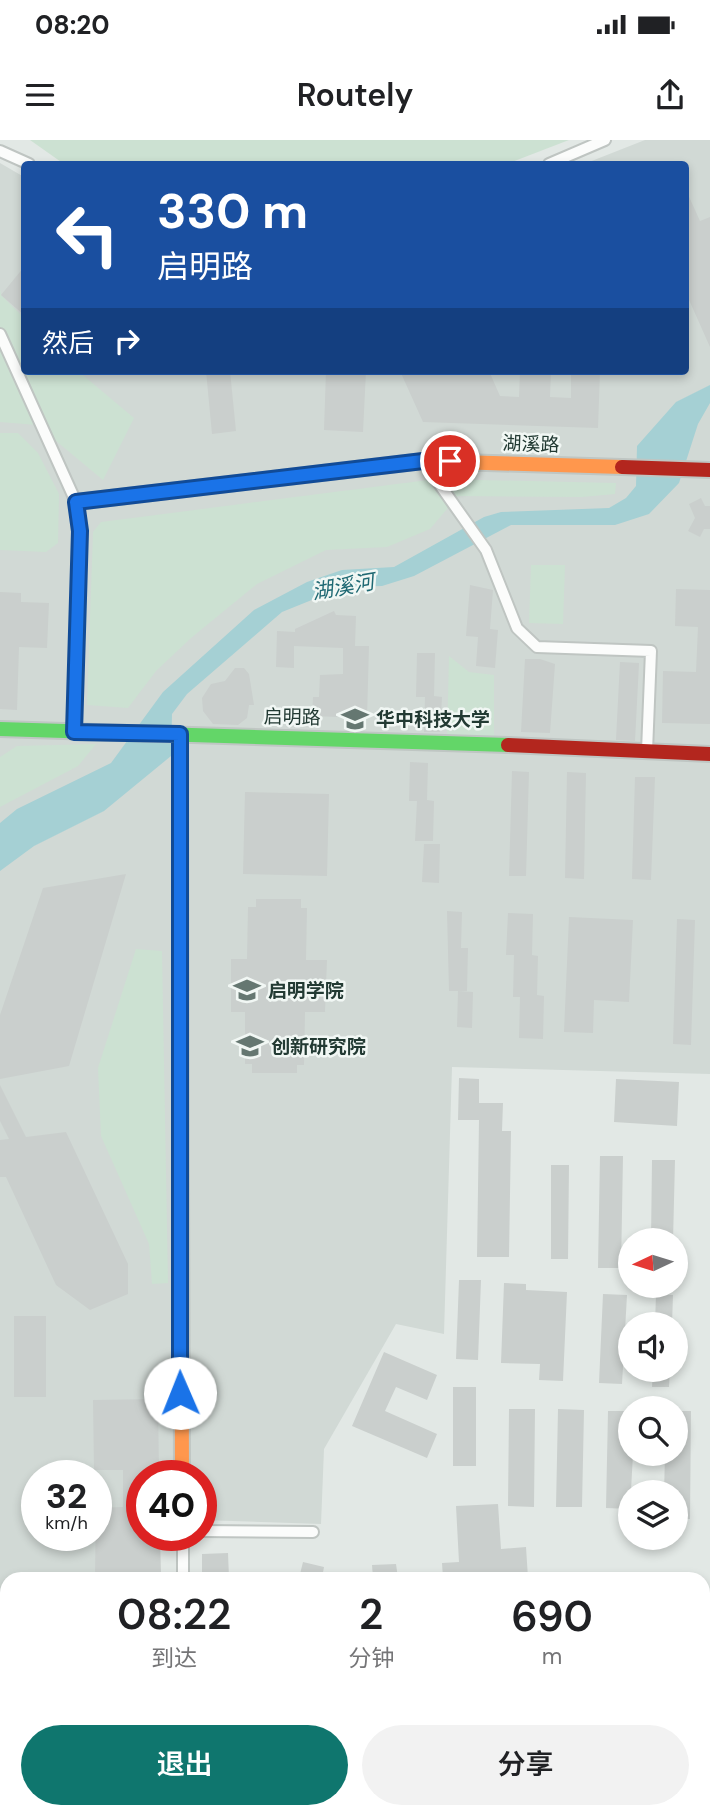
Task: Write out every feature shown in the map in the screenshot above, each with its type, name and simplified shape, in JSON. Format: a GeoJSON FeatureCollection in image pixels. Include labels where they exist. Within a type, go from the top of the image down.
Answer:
{"type":"FeatureCollection","features":[{"type":"Feature","properties":{"kind":"street"},"geometry":{"type":"LineString","coordinates":[[556,161],[605,140]]}},
{"type":"Feature","properties":{"kind":"street"},"geometry":{"type":"LineString","coordinates":[[0,151],[22,161]]}},
{"type":"Feature","properties":{"kind":"street"},"geometry":{"type":"LineString","coordinates":[[0,334],[76,502],[79,555],[74,732]]}},
{"type":"Feature","properties":{"kind":"street"},"geometry":{"type":"LineString","coordinates":[[423,461],[460,518],[486,550],[517,628],[537,647],[651,651],[647,751]]}},
{"type":"Feature","properties":{"kind":"street","name":"湖溪路"},"geometry":{"type":"LineString","coordinates":[[76,502],[423,461],[710,470]]}},
{"type":"Feature","properties":{"kind":"street","name":"启明路"},"geometry":{"type":"LineString","coordinates":[[0,729],[118,734],[331,737],[710,754]]}},
{"type":"Feature","properties":{"kind":"street"},"geometry":{"type":"LineString","coordinates":[[179,734],[182,1460]]}},
{"type":"Feature","properties":{"kind":"street"},"geometry":{"type":"LineString","coordinates":[[217,1531],[313,1532]]}},
{"type":"Feature","properties":{"kind":"street"},"geometry":{"type":"LineString","coordinates":[[183,1551],[183,1572]]}},
{"type":"Feature","properties":{"kind":"shaded area","name":"华中科技大学"},"geometry":{"type":"Polygon","coordinates":[[[645,140],[710,140],[710,1074],[452,1067],[444,1334],[396,1324],[324,1449],[321,1524],[217,1521],[217,1460],[126,1460],[126,1551],[155,1551],[155,1572],[0,1572],[0,163],[21,175],[21,375],[689,375],[689,161],[592,161],[645,140]]]}},
{"type":"Feature","properties":{"kind":"green space"},"geometry":{"type":"Polygon","coordinates":[[[30,140],[569,140],[515,161],[60,161],[30,140]]]}},
{"type":"Feature","properties":{"kind":"green space"},"geometry":{"type":"Polygon","coordinates":[[[0,288],[1,295],[21,315],[21,375],[83,375],[134,418],[103,480],[37,425],[0,422],[0,288]]]}},
{"type":"Feature","properties":{"kind":"green space"},"geometry":{"type":"Polygon","coordinates":[[[0,433],[18,433],[38,453],[59,494],[58,543],[46,552],[0,550],[0,433]]]}},
{"type":"Feature","properties":{"kind":"green space"},"geometry":{"type":"Polygon","coordinates":[[[436,479],[616,483],[615,494],[582,497],[458,496],[430,529],[387,547],[326,550],[257,584],[191,638],[156,671],[128,708],[87,705],[93,532],[101,522],[436,479]]]}},
{"type":"Feature","properties":{"kind":"green space"},"geometry":{"type":"Polygon","coordinates":[[[531,565],[565,565],[563,624],[529,623],[531,565]]]}},
{"type":"Feature","properties":{"kind":"green space"},"geometry":{"type":"Polygon","coordinates":[[[449,656],[469,672],[494,675],[494,742],[447,740],[449,656]]]}},
{"type":"Feature","properties":{"kind":"green space"},"geometry":{"type":"Polygon","coordinates":[[[96,744],[78,766],[0,807],[0,757],[17,746],[96,744]]]}},
{"type":"Feature","properties":{"kind":"green space"},"geometry":{"type":"Polygon","coordinates":[[[136,949],[162,951],[168,1283],[152,1284],[149,1244],[101,1136],[98,1068],[136,949]]]}},
{"type":"Feature","properties":{"kind":"water","name":"湖溪河"},"geometry":{"type":"Polygon","coordinates":[[[710,385],[710,403],[698,424],[679,483],[649,514],[615,525],[511,525],[414,576],[382,586],[344,587],[282,612],[187,694],[172,714],[171,756],[104,811],[34,846],[0,871],[0,823],[17,809],[111,763],[163,692],[254,610],[307,582],[342,570],[394,567],[484,517],[501,512],[609,508],[626,498],[636,486],[637,446],[676,402],[710,385]]]}},
{"type":"Feature","properties":{"kind":"building"},"geometry":{"type":"Polygon","coordinates":[[[689,197],[700,221],[710,217],[710,347],[689,300],[689,197]]]}},
{"type":"Feature","properties":{"kind":"building"},"geometry":{"type":"Polygon","coordinates":[[[21,271],[21,312],[1,295],[21,271]]]}},
{"type":"Feature","properties":{"kind":"building"},"geometry":{"type":"Polygon","coordinates":[[[206,375],[230,375],[236,431],[212,434],[206,375]]]}},
{"type":"Feature","properties":{"kind":"building"},"geometry":{"type":"Polygon","coordinates":[[[326,375],[366,375],[363,432],[324,430],[326,375]]]}},
{"type":"Feature","properties":{"kind":"building"},"geometry":{"type":"Polygon","coordinates":[[[402,375],[491,375],[500,396],[519,397],[520,375],[551,375],[550,397],[571,398],[571,375],[600,375],[598,428],[423,422],[402,375]]]}},
{"type":"Feature","properties":{"kind":"building"},"geometry":{"type":"Polygon","coordinates":[[[701,498],[705,506],[710,506],[710,529],[704,529],[700,537],[688,531],[695,518],[689,504],[701,498]]]}},
{"type":"Feature","properties":{"kind":"building"},"geometry":{"type":"Polygon","coordinates":[[[470,585],[493,590],[490,629],[498,630],[495,668],[476,666],[478,637],[466,636],[470,585]]]}},
{"type":"Feature","properties":{"kind":"building"},"geometry":{"type":"Polygon","coordinates":[[[676,589],[710,590],[710,724],[662,723],[663,671],[696,672],[698,627],[675,626],[676,589]]]}},
{"type":"Feature","properties":{"kind":"building"},"geometry":{"type":"Polygon","coordinates":[[[0,592],[21,593],[21,602],[49,603],[47,648],[19,647],[17,710],[0,709],[0,592]]]}},
{"type":"Feature","properties":{"kind":"building"},"geometry":{"type":"Polygon","coordinates":[[[334,611],[336,615],[356,616],[355,646],[369,646],[367,718],[312,716],[313,697],[319,697],[320,675],[343,674],[343,648],[294,646],[294,668],[276,667],[277,631],[295,632],[295,629],[334,611]]]}},
{"type":"Feature","properties":{"kind":"building"},"geometry":{"type":"Polygon","coordinates":[[[417,653],[435,653],[434,696],[442,697],[440,732],[424,732],[425,697],[416,697],[417,653]]]}},
{"type":"Feature","properties":{"kind":"building"},"geometry":{"type":"Polygon","coordinates":[[[525,659],[540,659],[555,664],[550,733],[521,732],[525,659]]]}},
{"type":"Feature","properties":{"kind":"building"},"geometry":{"type":"Polygon","coordinates":[[[620,662],[639,663],[635,741],[616,740],[620,662]]]}},
{"type":"Feature","properties":{"kind":"building"},"geometry":{"type":"Polygon","coordinates":[[[235,668],[244,668],[249,674],[254,705],[249,705],[247,718],[238,725],[213,724],[203,711],[202,698],[211,684],[225,681],[235,668]]]}},
{"type":"Feature","properties":{"kind":"building"},"geometry":{"type":"Polygon","coordinates":[[[410,762],[428,763],[427,800],[434,801],[433,841],[415,841],[417,801],[409,801],[410,762]]]}},
{"type":"Feature","properties":{"kind":"building"},"geometry":{"type":"Polygon","coordinates":[[[512,771],[529,772],[526,876],[509,876],[512,771]]]}},
{"type":"Feature","properties":{"kind":"building"},"geometry":{"type":"Polygon","coordinates":[[[567,772],[586,773],[584,879],[565,878],[567,772]]]}},
{"type":"Feature","properties":{"kind":"building"},"geometry":{"type":"Polygon","coordinates":[[[635,777],[655,777],[651,880],[632,879],[635,777]]]}},
{"type":"Feature","properties":{"kind":"building"},"geometry":{"type":"Polygon","coordinates":[[[245,792],[329,794],[327,876],[243,874],[245,792]]]}},
{"type":"Feature","properties":{"kind":"building"},"geometry":{"type":"Polygon","coordinates":[[[424,844],[440,844],[439,883],[422,882],[424,844]]]}},
{"type":"Feature","properties":{"kind":"building"},"geometry":{"type":"Polygon","coordinates":[[[126,874],[69,1066],[0,1079],[0,1015],[43,888],[126,874]]]}},
{"type":"Feature","properties":{"kind":"building"},"geometry":{"type":"Polygon","coordinates":[[[256,899],[301,899],[301,908],[307,908],[306,960],[327,960],[325,1012],[305,1012],[304,1065],[297,1065],[297,1073],[252,1073],[252,1064],[245,1064],[245,1012],[231,1012],[231,959],[247,959],[248,907],[256,907],[256,899]]]}},
{"type":"Feature","properties":{"kind":"building"},"geometry":{"type":"Polygon","coordinates":[[[447,911],[462,912],[461,948],[468,948],[467,991],[449,991],[447,911]]]}},
{"type":"Feature","properties":{"kind":"building"},"geometry":{"type":"Polygon","coordinates":[[[508,913],[533,914],[532,955],[538,956],[537,995],[544,996],[543,1039],[519,1038],[520,997],[513,997],[514,955],[506,955],[508,913]]]}},
{"type":"Feature","properties":{"kind":"building"},"geometry":{"type":"Polygon","coordinates":[[[569,917],[633,920],[629,1002],[594,1000],[593,1033],[564,1032],[569,917]]]}},
{"type":"Feature","properties":{"kind":"building"},"geometry":{"type":"Polygon","coordinates":[[[677,919],[695,920],[691,1045],[673,1044],[677,919]]]}},
{"type":"Feature","properties":{"kind":"building"},"geometry":{"type":"Polygon","coordinates":[[[458,991],[473,992],[472,1028],[457,1027],[458,991]]]}},
{"type":"Feature","properties":{"kind":"building"},"geometry":{"type":"Polygon","coordinates":[[[459,1078],[479,1079],[479,1103],[503,1103],[502,1131],[511,1131],[509,1257],[477,1257],[479,1120],[458,1120],[459,1078]]]}},
{"type":"Feature","properties":{"kind":"building"},"geometry":{"type":"Polygon","coordinates":[[[616,1079],[679,1082],[677,1126],[614,1122],[616,1079]]]}},
{"type":"Feature","properties":{"kind":"building"},"geometry":{"type":"Polygon","coordinates":[[[0,1085],[26,1137],[66,1132],[128,1264],[128,1294],[90,1310],[56,1285],[6,1177],[0,1177],[0,1140],[9,1139],[0,1121],[0,1085]]]}},
{"type":"Feature","properties":{"kind":"building"},"geometry":{"type":"Polygon","coordinates":[[[600,1156],[623,1156],[618,1268],[598,1268],[600,1156]]]}},
{"type":"Feature","properties":{"kind":"building"},"geometry":{"type":"Polygon","coordinates":[[[652,1160],[675,1160],[673,1228],[651,1228],[652,1160]]]}},
{"type":"Feature","properties":{"kind":"building"},"geometry":{"type":"Polygon","coordinates":[[[551,1165],[569,1165],[568,1259],[551,1259],[551,1165]]]}},
{"type":"Feature","properties":{"kind":"building"},"geometry":{"type":"Polygon","coordinates":[[[459,1280],[481,1280],[478,1360],[456,1359],[459,1280]]]}},
{"type":"Feature","properties":{"kind":"building"},"geometry":{"type":"Polygon","coordinates":[[[504,1283],[526,1284],[526,1290],[567,1292],[563,1381],[539,1380],[540,1364],[501,1363],[504,1283]]]}},
{"type":"Feature","properties":{"kind":"building"},"geometry":{"type":"Polygon","coordinates":[[[603,1294],[618,1295],[618,1298],[627,1298],[626,1312],[618,1312],[618,1382],[622,1384],[599,1383],[603,1294]]]}},
{"type":"Feature","properties":{"kind":"building"},"geometry":{"type":"Polygon","coordinates":[[[656,1298],[673,1298],[672,1312],[655,1312],[656,1298]]]}},
{"type":"Feature","properties":{"kind":"building"},"geometry":{"type":"Polygon","coordinates":[[[14,1316],[46,1316],[46,1397],[14,1397],[14,1316]]]}},
{"type":"Feature","properties":{"kind":"building"},"geometry":{"type":"Polygon","coordinates":[[[384,1352],[437,1375],[427,1400],[396,1387],[385,1411],[437,1434],[427,1458],[352,1426],[384,1352]]]}},
{"type":"Feature","properties":{"kind":"building"},"geometry":{"type":"Polygon","coordinates":[[[652,1382],[669,1382],[669,1387],[652,1387],[652,1382]]]}},
{"type":"Feature","properties":{"kind":"building"},"geometry":{"type":"Polygon","coordinates":[[[453,1387],[476,1387],[476,1466],[453,1466],[453,1387]]]}},
{"type":"Feature","properties":{"kind":"building"},"geometry":{"type":"Polygon","coordinates":[[[158,1399],[159,1460],[126,1460],[126,1551],[160,1551],[161,1572],[95,1572],[95,1551],[112,1551],[112,1507],[123,1507],[123,1470],[112,1470],[112,1460],[94,1460],[93,1400],[158,1399]]]}},
{"type":"Feature","properties":{"kind":"building"},"geometry":{"type":"Polygon","coordinates":[[[509,1409],[535,1409],[534,1507],[508,1506],[509,1409]]]}},
{"type":"Feature","properties":{"kind":"building"},"geometry":{"type":"Polygon","coordinates":[[[558,1409],[584,1410],[582,1507],[556,1507],[558,1409]]]}},
{"type":"Feature","properties":{"kind":"building"},"geometry":{"type":"Polygon","coordinates":[[[608,1411],[618,1411],[618,1466],[632,1466],[632,1480],[618,1480],[618,1508],[606,1508],[608,1411]]]}},
{"type":"Feature","properties":{"kind":"building"},"geometry":{"type":"Polygon","coordinates":[[[688,1411],[691,1411],[690,1519],[688,1480],[664,1480],[665,1466],[688,1466],[688,1411]]]}},
{"type":"Feature","properties":{"kind":"building"},"geometry":{"type":"Polygon","coordinates":[[[498,1504],[501,1549],[526,1547],[528,1572],[443,1572],[442,1563],[459,1562],[456,1506],[498,1504]]]}},
{"type":"Feature","properties":{"kind":"building"},"geometry":{"type":"Polygon","coordinates":[[[228,1553],[229,1572],[202,1572],[202,1554],[228,1553]]]}},
{"type":"Feature","properties":{"kind":"building"},"geometry":{"type":"Polygon","coordinates":[[[303,1562],[324,1567],[323,1572],[300,1572],[303,1562]]]}},
{"type":"Feature","properties":{"kind":"building"},"geometry":{"type":"Polygon","coordinates":[[[396,1564],[397,1572],[373,1572],[372,1565],[396,1564]]]}},
{"type":"Feature","properties":{"kind":"traffic: fast"},"geometry":{"type":"LineString","coordinates":[[0,729],[508,745]]}},
{"type":"Feature","properties":{"kind":"traffic: fast"},"geometry":{"type":"LineString","coordinates":[[180,734],[181,1187]]}},
{"type":"Feature","properties":{"kind":"traffic: slow"},"geometry":{"type":"LineString","coordinates":[[76,502],[423,461],[622,467]]}},
{"type":"Feature","properties":{"kind":"traffic: slow"},"geometry":{"type":"LineString","coordinates":[[181,1187],[182,1460]]}},
{"type":"Feature","properties":{"kind":"traffic: jam"},"geometry":{"type":"LineString","coordinates":[[622,467],[710,470]]}},
{"type":"Feature","properties":{"kind":"traffic: jam"},"geometry":{"type":"LineString","coordinates":[[508,745],[710,754]]}},
{"type":"Feature","properties":{"kind":"place","name":"华中科技大学"},"geometry":{"type":"Point","coordinates":[355,719]}},
{"type":"Feature","properties":{"kind":"place","name":"启明学院"},"geometry":{"type":"Point","coordinates":[247,990]}},
{"type":"Feature","properties":{"kind":"place","name":"创新研究院"},"geometry":{"type":"Point","coordinates":[250,1046]}},
{"type":"Feature","properties":{"kind":"route"},"geometry":{"type":"LineString","coordinates":[[180,1393],[180,734],[74,732],[80,531],[76,502],[423,461],[450,461]]}}]}
